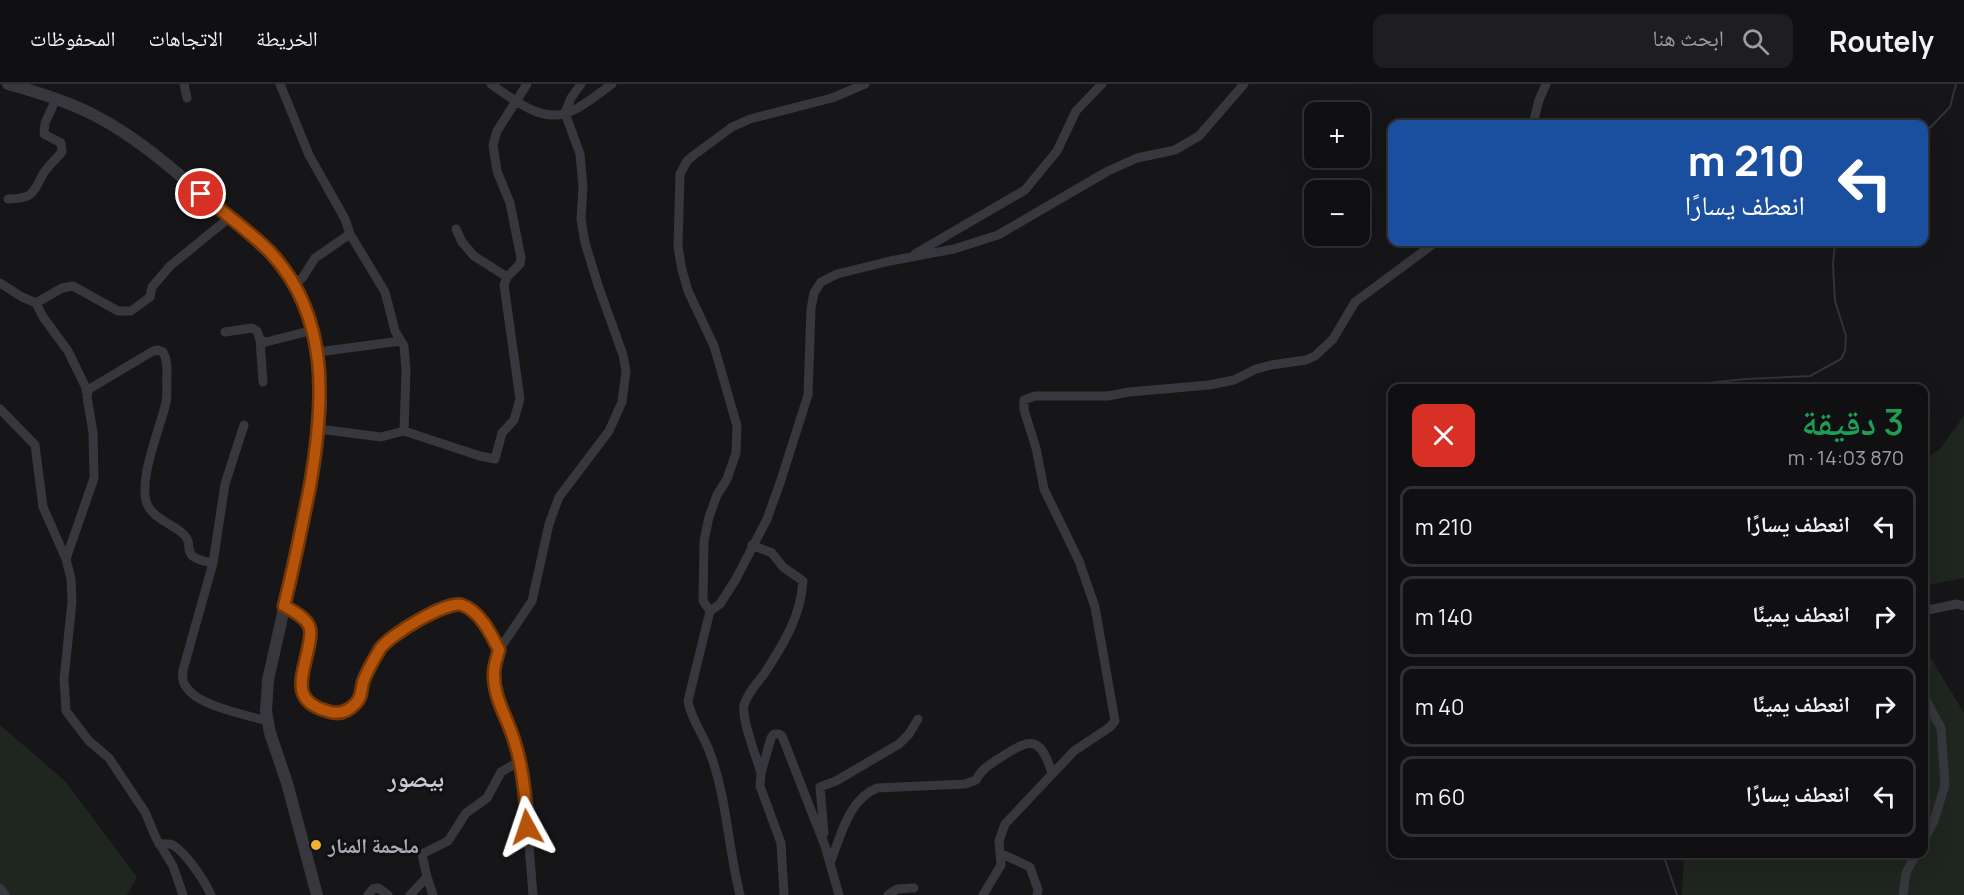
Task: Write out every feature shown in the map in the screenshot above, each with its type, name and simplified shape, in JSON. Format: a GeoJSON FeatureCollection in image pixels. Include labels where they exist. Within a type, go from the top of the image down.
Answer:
{"type":"FeatureCollection","features":[{"type":"Feature","properties":{"kind":"street"},"geometry":{"type":"LineString","coordinates":[[8,84],[56,99],[93,114],[128,135],[178,174],[270,252],[295,285],[313,330],[318,351],[319,429],[302,528],[267,689],[267,721],[287,783],[317,895]]}},
{"type":"Feature","properties":{"kind":"street"},"geometry":{"type":"LineString","coordinates":[[184,84],[187,98]]}},
{"type":"Feature","properties":{"kind":"street"},"geometry":{"type":"LineString","coordinates":[[280,84],[309,155],[341,212],[350,234],[385,292],[393,325],[405,351],[404,430]]}},
{"type":"Feature","properties":{"kind":"street"},"geometry":{"type":"LineString","coordinates":[[491,84],[516,102],[548,114],[565,113],[587,102],[612,84]]}},
{"type":"Feature","properties":{"kind":"street"},"geometry":{"type":"LineString","coordinates":[[319,429],[381,437],[404,430],[495,459],[502,433],[514,420],[520,399],[504,285],[507,277],[518,267],[520,258],[510,203],[497,171],[493,145],[497,131],[527,84]]}},
{"type":"Feature","properties":{"kind":"street"},"geometry":{"type":"LineString","coordinates":[[532,895],[526,807],[520,761],[495,688],[494,672],[499,650],[532,601],[549,524],[559,497],[609,431],[625,387],[626,371],[623,355],[585,243],[581,219],[584,187],[580,154],[565,113],[580,84]]}},
{"type":"Feature","properties":{"kind":"street"},"geometry":{"type":"LineString","coordinates":[[710,611],[703,601],[704,541],[717,495],[727,479],[736,453],[737,426],[714,346],[688,291],[682,270],[678,247],[680,174],[687,161],[732,127],[750,119],[832,98],[865,84]]}},
{"type":"Feature","properties":{"kind":"street"},"geometry":{"type":"LineString","coordinates":[[910,257],[1025,190],[1058,151],[1068,126],[1081,105],[1101,84]]}},
{"type":"Feature","properties":{"kind":"street"},"geometry":{"type":"LineString","coordinates":[[740,895],[732,861],[723,800],[710,752],[690,712],[688,701],[710,611],[720,604],[729,590],[767,519],[808,395],[811,309],[814,293],[821,282],[837,274],[954,249],[998,235],[1116,167],[1137,158],[1175,150],[1199,136],[1244,84]]}},
{"type":"Feature","properties":{"kind":"street"},"geometry":{"type":"LineString","coordinates":[[1534,120],[1546,84]]}},
{"type":"Feature","properties":{"kind":"street"},"geometry":{"type":"LineString","coordinates":[[8,199],[24,199],[34,194],[47,168],[62,152],[61,144],[44,134],[45,123],[56,99]]}},
{"type":"Feature","properties":{"kind":"street"},"geometry":{"type":"LineString","coordinates":[[36,303],[62,288],[73,286],[118,311],[131,311],[150,297],[152,287],[170,266],[229,218]]}},
{"type":"Feature","properties":{"kind":"street"},"geometry":{"type":"LineString","coordinates":[[456,229],[462,242],[474,256],[507,277]]}},
{"type":"Feature","properties":{"kind":"street"},"geometry":{"type":"LineString","coordinates":[[295,285],[315,258],[350,234]]}},
{"type":"Feature","properties":{"kind":"street"},"geometry":{"type":"LineString","coordinates":[[982,895],[1001,866],[999,836],[1005,824],[1074,751],[1110,727],[1115,721],[1095,607],[1079,561],[1044,489],[1036,448],[1024,410],[1024,400],[1035,396],[1108,396],[1130,392],[1209,386],[1234,380],[1256,369],[1306,360],[1315,356],[1333,339],[1355,303],[1431,246]]}},
{"type":"Feature","properties":{"kind":"street"},"geometry":{"type":"LineString","coordinates":[[0,283],[36,303],[43,317],[68,351],[88,392],[93,432],[94,478],[66,559]]}},
{"type":"Feature","properties":{"kind":"street"},"geometry":{"type":"LineString","coordinates":[[225,332],[252,328],[256,330],[260,340],[262,382]]}},
{"type":"Feature","properties":{"kind":"street"},"geometry":{"type":"LineString","coordinates":[[260,340],[267,342],[313,330]]}},
{"type":"Feature","properties":{"kind":"street"},"geometry":{"type":"LineString","coordinates":[[318,351],[400,341]]}},
{"type":"Feature","properties":{"kind":"street"},"geometry":{"type":"LineString","coordinates":[[86,391],[153,351],[163,352],[166,366],[166,398],[146,476],[144,495],[154,513],[186,536],[192,557],[213,563]]}},
{"type":"Feature","properties":{"kind":"street"},"geometry":{"type":"LineString","coordinates":[[0,409],[35,444],[44,507],[66,559],[71,579],[72,602],[64,680],[66,711],[89,741],[109,758],[145,812],[159,844],[173,866],[183,895]]}},
{"type":"Feature","properties":{"kind":"street"},"geometry":{"type":"LineString","coordinates":[[244,425],[225,484],[213,563],[183,670],[184,684],[190,693],[200,699],[267,721]]}},
{"type":"Feature","properties":{"kind":"street"},"geometry":{"type":"LineString","coordinates":[[752,546],[772,553],[783,567],[803,581],[802,597],[792,626],[782,647],[744,705],[745,720],[761,773],[762,792],[781,843],[784,895]]}},
{"type":"Feature","properties":{"kind":"street"},"geometry":{"type":"LineString","coordinates":[[284,606],[306,621],[310,629],[300,685],[302,694],[313,705],[330,712],[344,712],[358,702],[366,676],[387,640],[415,622],[451,604],[463,605],[479,618],[499,650]]}},
{"type":"Feature","properties":{"kind":"street"},"geometry":{"type":"LineString","coordinates":[[1928,610],[1957,604],[1964,606]]}},
{"type":"Feature","properties":{"kind":"street"},"geometry":{"type":"LineString","coordinates":[[1928,704],[1941,728],[1945,785],[1934,821],[1928,832]]}},
{"type":"Feature","properties":{"kind":"street"},"geometry":{"type":"LineString","coordinates":[[825,846],[820,787],[836,781],[899,744],[918,719]]}},
{"type":"Feature","properties":{"kind":"street"},"geometry":{"type":"LineString","coordinates":[[761,773],[771,738],[774,734],[779,734],[782,736],[825,846],[839,895]]}},
{"type":"Feature","properties":{"kind":"street"},"geometry":{"type":"LineString","coordinates":[[830,863],[858,800],[866,792],[877,788],[965,784],[975,780],[981,770],[1023,743],[1035,744],[1044,751],[1052,773]]}},
{"type":"Feature","properties":{"kind":"street"},"geometry":{"type":"LineString","coordinates":[[433,895],[422,854],[448,841],[466,813],[487,798],[498,775],[510,765],[520,761]]}},
{"type":"Feature","properties":{"kind":"street"},"geometry":{"type":"LineString","coordinates":[[159,844],[168,843],[174,846],[195,869],[211,895]]}},
{"type":"Feature","properties":{"kind":"street"},"geometry":{"type":"LineString","coordinates":[[1000,854],[1030,867],[1038,890],[1037,895]]}},
{"type":"Feature","properties":{"kind":"street"},"geometry":{"type":"LineString","coordinates":[[1903,895],[1906,873],[1914,858]]}},
{"type":"Feature","properties":{"kind":"street"},"geometry":{"type":"LineString","coordinates":[[410,895],[427,877]]}},
{"type":"Feature","properties":{"kind":"street"},"geometry":{"type":"LineString","coordinates":[[0,888],[5,895]]}},
{"type":"Feature","properties":{"kind":"street"},"geometry":{"type":"LineString","coordinates":[[368,895],[370,891],[378,888],[388,895]]}},
{"type":"Feature","properties":{"kind":"street"},"geometry":{"type":"LineString","coordinates":[[888,895],[897,889],[914,888]]}},
{"type":"Feature","properties":{"kind":"shaded area"},"geometry":{"type":"Polygon","coordinates":[[[1964,416],[1964,578],[1928,585],[1928,457],[1940,449],[1964,416]]]}},
{"type":"Feature","properties":{"kind":"shaded area"},"geometry":{"type":"Polygon","coordinates":[[[1928,652],[1964,713],[1964,895],[1682,895],[1684,858],[1928,858],[1928,652]]]}},
{"type":"Feature","properties":{"kind":"shaded area"},"geometry":{"type":"Polygon","coordinates":[[[0,725],[66,782],[137,877],[127,895],[0,895],[0,725]]]}},
{"type":"Feature","properties":{"kind":"waterway"},"geometry":{"type":"LineString","coordinates":[[1928,130],[1950,107],[1956,84]]}},
{"type":"Feature","properties":{"kind":"waterway"},"geometry":{"type":"LineString","coordinates":[[1698,384],[1810,376],[1841,359],[1845,351],[1846,336],[1835,301],[1835,246]]}},
{"type":"Feature","properties":{"kind":"waterway"},"geometry":{"type":"LineString","coordinates":[[1664,858],[1677,895]]}},
{"type":"Feature","properties":{"kind":"place","name":"ملحمة المنار"},"geometry":{"type":"Point","coordinates":[316,845]}},
{"type":"Feature","properties":{"kind":"district","name":"بيصور"},"geometry":{"type":"Point","coordinates":[416,777]}},
{"type":"Feature","properties":{"kind":"route"},"geometry":{"type":"LineString","coordinates":[[201,194],[270,252],[286,272],[295,285],[309,318],[318,351],[320,397],[317,448],[284,606],[306,621],[310,629],[311,634],[300,685],[304,698],[317,708],[330,712],[348,710],[359,699],[366,676],[387,640],[415,622],[451,604],[463,605],[479,618],[499,650],[494,672],[495,688],[520,761],[527,827]]}}]}
